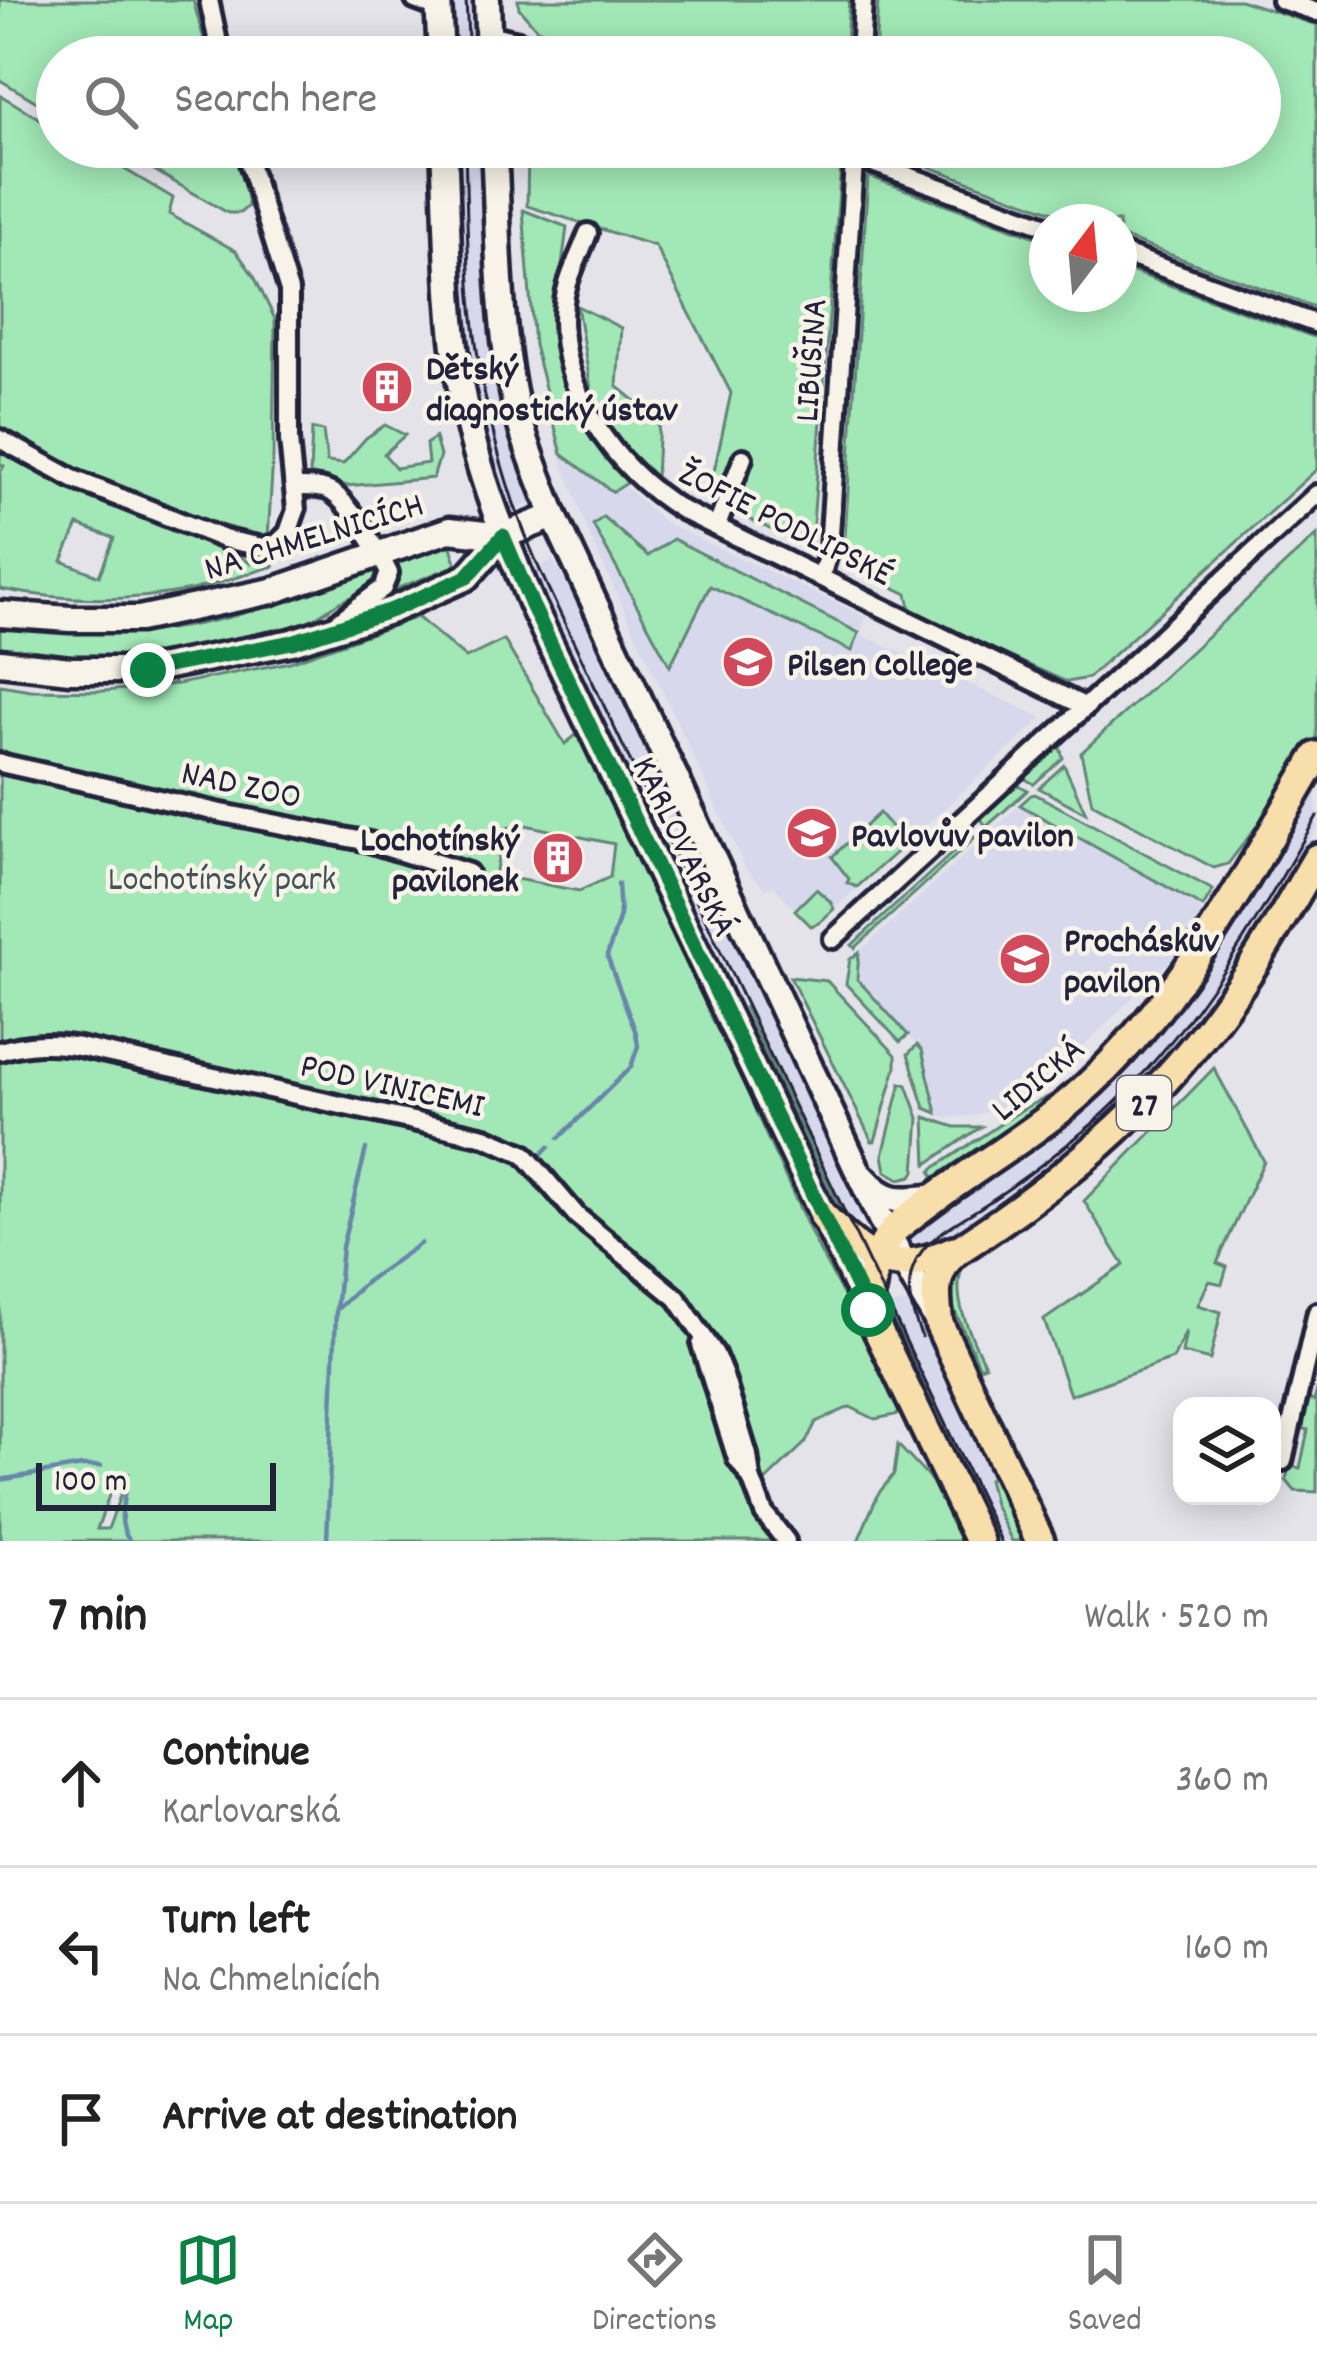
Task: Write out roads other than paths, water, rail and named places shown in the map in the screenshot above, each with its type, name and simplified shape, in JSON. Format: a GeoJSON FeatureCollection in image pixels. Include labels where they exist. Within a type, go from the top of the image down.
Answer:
{"type":"FeatureCollection","features":[{"type":"Feature","properties":{"kind":"main road"},"geometry":{"type":"LineString","coordinates":[[487,0],[489,36]]}},
{"type":"Feature","properties":{"kind":"main road"},"geometry":{"type":"LineString","coordinates":[[431,3],[437,36]]}},
{"type":"Feature","properties":{"kind":"main road","name":"KARLOVARSKÁ"},"geometry":{"type":"LineString","coordinates":[[446,168],[460,379],[485,485],[503,536],[979,1541]]}},
{"type":"Feature","properties":{"kind":"main road","name":"KARLOVARSKÁ"},"geometry":{"type":"LineString","coordinates":[[495,168],[511,378],[526,443],[554,517],[856,1167],[883,1247]]}},
{"type":"Feature","properties":{"kind":"main road","name":"NA CHMELNICÍCH"},"geometry":{"type":"LineString","coordinates":[[0,614],[139,619],[272,592],[449,530],[503,536],[554,517]]}},
{"type":"Feature","properties":{"kind":"main road","name":"NA CHMELNICÍCH"},"geometry":{"type":"LineString","coordinates":[[0,662],[70,670],[148,670],[292,642],[392,610],[467,577],[503,536]]}},
{"type":"Feature","properties":{"kind":"main road","name":"LIDICKÁ"},"geometry":{"type":"LineString","coordinates":[[883,1247],[910,1216],[1068,1103],[1149,1020],[1208,938],[1317,756]]}},
{"type":"Feature","properties":{"kind":"main road","name":"27"},"geometry":{"type":"LineString","coordinates":[[969,1243],[1102,1144],[1173,1073],[1236,992],[1317,858]]}},
{"type":"Feature","properties":{"kind":"main road"},"geometry":{"type":"LineString","coordinates":[[856,1167],[886,1198],[938,1197]]}},
{"type":"Feature","properties":{"kind":"main road"},"geometry":{"type":"LineString","coordinates":[[824,1217],[856,1246],[883,1247],[911,1272],[1040,1541]]}},
{"type":"Feature","properties":{"kind":"main road"},"geometry":{"type":"LineString","coordinates":[[911,1272],[969,1243]]}},
{"type":"Feature","properties":{"kind":"main road"},"geometry":{"type":"LineString","coordinates":[[939,1324],[938,1274],[948,1258],[969,1243]]}},
{"type":"Feature","properties":{"kind":"main road"},"geometry":{"type":"LineString","coordinates":[[868,1310],[883,1247]]}},
{"type":"Feature","properties":{"kind":"street"},"geometry":{"type":"LineString","coordinates":[[209,0],[217,36]]}},
{"type":"Feature","properties":{"kind":"street"},"geometry":{"type":"LineString","coordinates":[[861,36],[863,0]]}},
{"type":"Feature","properties":{"kind":"street"},"geometry":{"type":"LineString","coordinates":[[1281,0],[1317,12]]}},
{"type":"Feature","properties":{"kind":"street"},"geometry":{"type":"LineString","coordinates":[[0,439],[94,488],[245,545],[263,548],[288,533],[296,511],[289,440],[289,291],[251,168]]}},
{"type":"Feature","properties":{"kind":"street","name":"LIBUŠINA"},"geometry":{"type":"LineString","coordinates":[[820,577],[829,550],[854,168]]}},
{"type":"Feature","properties":{"kind":"street"},"geometry":{"type":"LineString","coordinates":[[897,168],[1029,219]]}},
{"type":"Feature","properties":{"kind":"street","name":"ŽOFIE PODLIPSKÉ"},"geometry":{"type":"LineString","coordinates":[[588,233],[564,298],[562,343],[592,424],[640,479],[662,498],[1086,707]]}},
{"type":"Feature","properties":{"kind":"street"},"geometry":{"type":"LineString","coordinates":[[1137,259],[1317,324]]}},
{"type":"Feature","properties":{"kind":"street"},"geometry":{"type":"LineString","coordinates":[[717,526],[743,458]]}},
{"type":"Feature","properties":{"kind":"street"},"geometry":{"type":"LineString","coordinates":[[295,487],[334,493],[372,540],[389,573],[375,595],[327,631]]}},
{"type":"Feature","properties":{"kind":"street"},"geometry":{"type":"LineString","coordinates":[[833,939],[1317,494]]}},
{"type":"Feature","properties":{"kind":"street","name":"NAD ZOO"},"geometry":{"type":"LineString","coordinates":[[0,763],[369,842],[468,873]]}},
{"type":"Feature","properties":{"kind":"street","name":"POD VINICEMI"},"geometry":{"type":"LineString","coordinates":[[0,1051],[55,1042],[485,1137],[524,1154],[577,1216],[677,1298],[699,1330],[724,1376],[764,1513],[786,1541]]}},
{"type":"Feature","properties":{"kind":"street"},"geometry":{"type":"LineString","coordinates":[[1283,1461],[1317,1312]]}},
{"type":"Feature","properties":{"kind":"waterway"},"geometry":{"type":"LineString","coordinates":[[559,1138],[631,1067],[638,1046],[607,956],[620,916],[618,884]]}},
{"type":"Feature","properties":{"kind":"waterway"},"geometry":{"type":"LineString","coordinates":[[542,1154],[549,1147]]}},
{"type":"Feature","properties":{"kind":"waterway"},"geometry":{"type":"LineString","coordinates":[[327,1541],[342,1247],[366,1149]]}},
{"type":"Feature","properties":{"kind":"waterway"},"geometry":{"type":"LineString","coordinates":[[336,1310],[421,1243]]}},
{"type":"Feature","properties":{"kind":"waterway"},"geometry":{"type":"LineString","coordinates":[[0,1480],[101,1466]]}},
{"type":"Feature","properties":{"kind":"waterway"},"geometry":{"type":"LineString","coordinates":[[125,1490],[122,1523],[130,1541]]}},
{"type":"Feature","properties":{"kind":"tram line"},"geometry":{"type":"LineString","coordinates":[[466,0],[468,36]]}},
{"type":"Feature","properties":{"kind":"tram line"},"geometry":{"type":"LineString","coordinates":[[466,168],[477,350],[496,442],[524,531],[1001,1541]]}},
{"type":"Feature","properties":{"kind":"tram line"},"geometry":{"type":"LineString","coordinates":[[922,1337],[910,1294],[912,1272],[922,1251],[1079,1135],[1159,1056],[1217,980],[1317,816]]}},
{"type":"Feature","properties":{"kind":"place","name":"Dětský diagnostický ústav"},"geometry":{"type":"Point","coordinates":[387,387]}},
{"type":"Feature","properties":{"kind":"place","name":"Pilsen College"},"geometry":{"type":"Point","coordinates":[748,662]}},
{"type":"Feature","properties":{"kind":"place","name":"Pavlovův pavilon"},"geometry":{"type":"Point","coordinates":[812,833]}},
{"type":"Feature","properties":{"kind":"place","name":"Lochotínský pavilonek"},"geometry":{"type":"Point","coordinates":[558,858]}},
{"type":"Feature","properties":{"kind":"place","name":"Procháskův pavilon"},"geometry":{"type":"Point","coordinates":[1025,959]}},
{"type":"Feature","properties":{"kind":"park label","name":"Lochotínský park"},"geometry":{"type":"Point","coordinates":[222,876]}}]}
